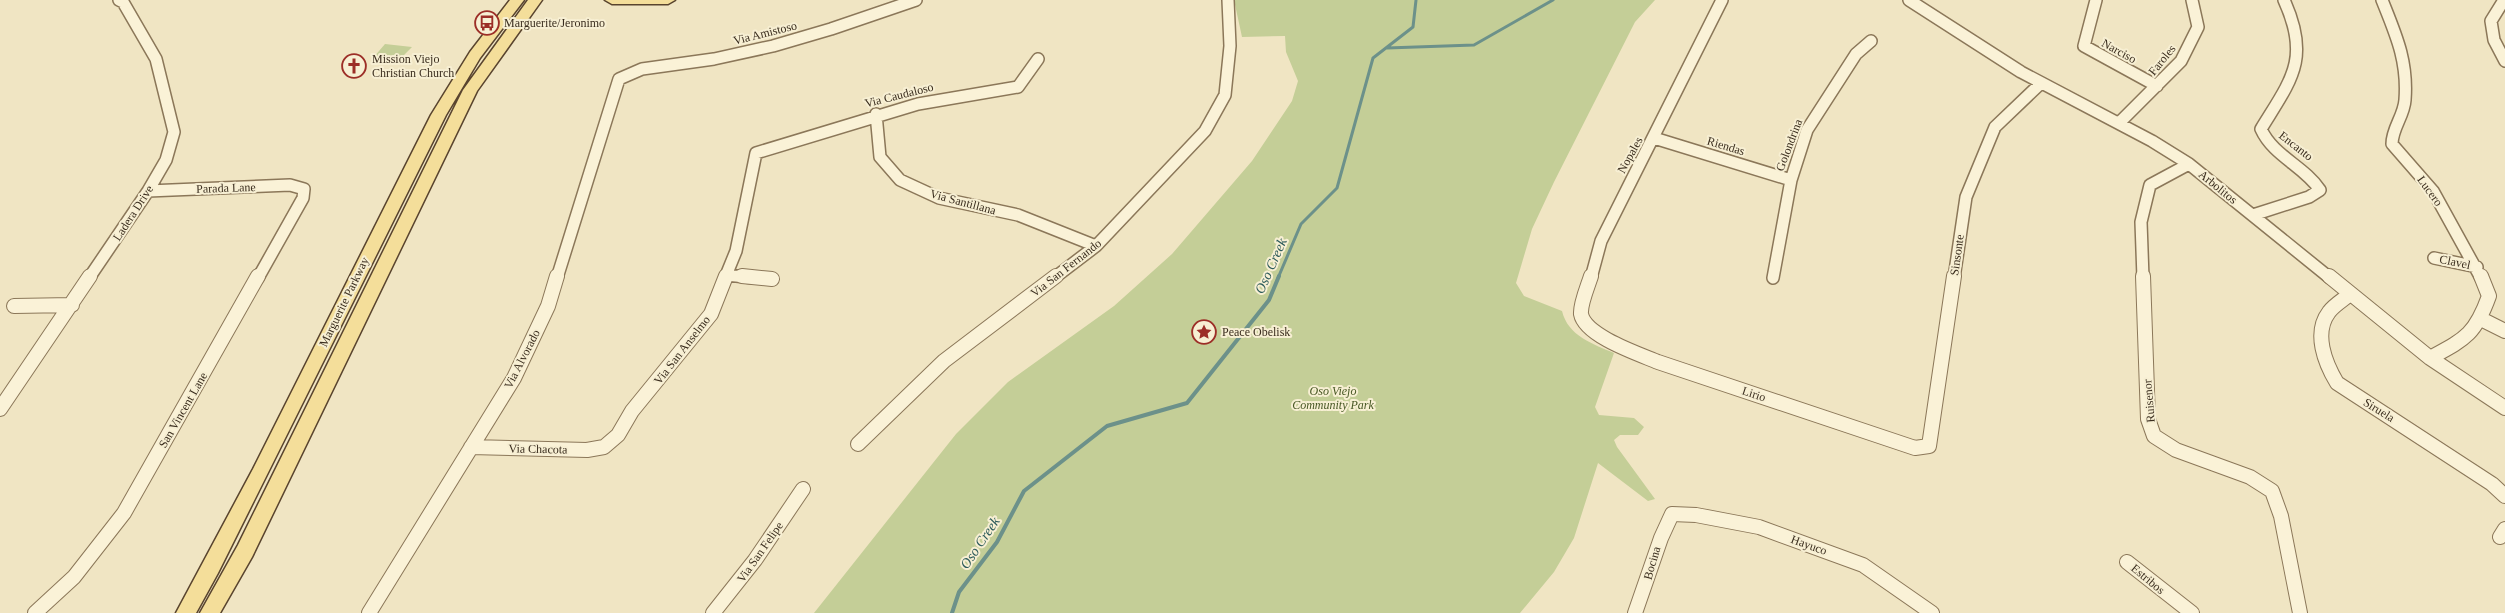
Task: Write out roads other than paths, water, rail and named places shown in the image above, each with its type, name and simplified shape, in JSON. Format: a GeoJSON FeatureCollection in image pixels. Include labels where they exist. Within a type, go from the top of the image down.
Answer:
{"type":"FeatureCollection","features":[{"type":"Feature","properties":{"kind":"main road","name":"Marguerite Parkway"},"geometry":{"type":"LineString","coordinates":[[186,613],[268,457],[444,103],[491,32],[517,0]]}},
{"type":"Feature","properties":{"kind":"main road","name":"Marguerite Parkway"},"geometry":{"type":"LineString","coordinates":[[210,613],[245,551],[470,90],[494,54],[535,0]]}},
{"type":"Feature","properties":{"kind":"main road"},"geometry":{"type":"LineString","coordinates":[[612,0],[668,0]]}},
{"type":"Feature","properties":{"kind":"street","name":"Ladera Drive"},"geometry":{"type":"LineString","coordinates":[[0,409],[148,191],[166,160],[174,132],[156,59],[123,2],[119,0]]}},
{"type":"Feature","properties":{"kind":"street","name":"Via Amistoso"},"geometry":{"type":"LineString","coordinates":[[619,79],[626,74],[636,71],[696,62],[776,45],[846,25],[916,0]]}},
{"type":"Feature","properties":{"kind":"street","name":"Via San Fernando"},"geometry":{"type":"LineString","coordinates":[[858,444],[944,361],[1096,246],[1205,131],[1225,95],[1230,46],[1228,0]]}},
{"type":"Feature","properties":{"kind":"street","name":"Nopales"},"geometry":{"type":"LineString","coordinates":[[1587,327],[1581,313],[1600,241],[1654,138],[1722,0]]}},
{"type":"Feature","properties":{"kind":"street","name":"Arbolitos"},"geometry":{"type":"LineString","coordinates":[[1909,0],[2040,84],[2147,137],[2189,164],[2430,358],[2505,408]]}},
{"type":"Feature","properties":{"kind":"street","name":"Narciso"},"geometry":{"type":"LineString","coordinates":[[2096,0],[2084,46],[2157,86]]}},
{"type":"Feature","properties":{"kind":"street","name":"Faroles"},"geometry":{"type":"LineString","coordinates":[[2118,123],[2180,61],[2198,27],[2192,0]]}},
{"type":"Feature","properties":{"kind":"street","name":"Encanto"},"geometry":{"type":"LineString","coordinates":[[2253,216],[2310,197],[2320,190],[2314,178],[2268,142],[2261,129],[2295,69],[2297,42],[2292,16],[2284,0]]}},
{"type":"Feature","properties":{"kind":"street","name":"Lucero"},"geometry":{"type":"LineString","coordinates":[[2382,0],[2403,53],[2405,102],[2392,133],[2392,144],[2433,191],[2477,266],[2489,296],[2481,319],[2471,335],[2430,358]]}},
{"type":"Feature","properties":{"kind":"street"},"geometry":{"type":"LineString","coordinates":[[2504,0],[2491,21],[2494,40],[2505,61]]}},
{"type":"Feature","properties":{"kind":"street","name":"Golondrina"},"geometry":{"type":"LineString","coordinates":[[1773,278],[1791,180],[1808,130],[1856,54],[1871,41]]}},
{"type":"Feature","properties":{"kind":"street","name":"Via Caudaloso"},"geometry":{"type":"LineString","coordinates":[[756,152],[876,114],[954,95],[1018,87],[1038,59]]}},
{"type":"Feature","properties":{"kind":"street","name":"Via Alvorado"},"geometry":{"type":"LineString","coordinates":[[369,613],[514,378],[548,306],[619,79]]}},
{"type":"Feature","properties":{"kind":"street","name":"Sinsonte"},"geometry":{"type":"LineString","coordinates":[[1925,448],[1929,446],[1931,436],[1966,197],[1995,127],[2040,84]]}},
{"type":"Feature","properties":{"kind":"street","name":"Via Santillana"},"geometry":{"type":"LineString","coordinates":[[876,114],[880,157],[900,180],[939,198],[1018,215],[1096,246]]}},
{"type":"Feature","properties":{"kind":"street","name":"Riendas"},"geometry":{"type":"LineString","coordinates":[[1654,138],[1791,180]]}},
{"type":"Feature","properties":{"kind":"street","name":"Via San Anselmo"},"geometry":{"type":"LineString","coordinates":[[604,447],[618,435],[632,412],[711,314],[736,251],[756,152]]}},
{"type":"Feature","properties":{"kind":"street","name":"Ruisenor"},"geometry":{"type":"LineString","coordinates":[[2189,164],[2150,185],[2141,222],[2148,419],[2154,436],[2176,450],[2250,477],[2272,491],[2282,516],[2300,613]]}},
{"type":"Feature","properties":{"kind":"street","name":"Parada Lane"},"geometry":{"type":"LineString","coordinates":[[148,191],[290,185],[304,189]]}},
{"type":"Feature","properties":{"kind":"street","name":"San Vincent Lane"},"geometry":{"type":"LineString","coordinates":[[34,613],[74,577],[124,513],[303,198],[304,189]]}},
{"type":"Feature","properties":{"kind":"street","name":"Clavel"},"geometry":{"type":"LineString","coordinates":[[2434,258],[2477,266]]}},
{"type":"Feature","properties":{"kind":"street"},"geometry":{"type":"LineString","coordinates":[[726,275],[772,279]]}},
{"type":"Feature","properties":{"kind":"street","name":"Siruela"},"geometry":{"type":"LineString","coordinates":[[2350,294],[2326,315],[2322,344],[2328,369],[2336,383],[2484,479],[2505,496]]}},
{"type":"Feature","properties":{"kind":"street"},"geometry":{"type":"LineString","coordinates":[[14,306],[72,305]]}},
{"type":"Feature","properties":{"kind":"street"},"geometry":{"type":"LineString","coordinates":[[2481,319],[2505,331]]}},
{"type":"Feature","properties":{"kind":"street","name":"Lirio"},"geometry":{"type":"LineString","coordinates":[[1587,327],[1619,345],[1658,362],[1915,448],[1925,448]]}},
{"type":"Feature","properties":{"kind":"street","name":"Via Chacota"},"geometry":{"type":"LineString","coordinates":[[471,447],[587,450],[604,447]]}},
{"type":"Feature","properties":{"kind":"street","name":"Via San Felipe"},"geometry":{"type":"LineString","coordinates":[[713,613],[749,568],[803,489]]}},
{"type":"Feature","properties":{"kind":"street","name":"Bocina"},"geometry":{"type":"LineString","coordinates":[[1635,613],[1649,576],[1660,533],[1672,514]]}},
{"type":"Feature","properties":{"kind":"street","name":"Hayuco"},"geometry":{"type":"LineString","coordinates":[[1672,514],[1696,515],[1759,527],[1863,565],[1932,613]]}},
{"type":"Feature","properties":{"kind":"street","name":"Estribos"},"geometry":{"type":"LineString","coordinates":[[2128,562],[2192,613]]}},
{"type":"Feature","properties":{"kind":"waterway","name":"Oso Creek"},"geometry":{"type":"LineString","coordinates":[[1278,278],[1301,224],[1337,188],[1373,58],[1413,27],[1416,0]]}},
{"type":"Feature","properties":{"kind":"waterway"},"geometry":{"type":"LineString","coordinates":[[1387,48],[1474,45],[1553,0]]}},
{"type":"Feature","properties":{"kind":"waterway","name":"Oso Creek"},"geometry":{"type":"LineString","coordinates":[[952,613],[959,592],[997,542],[1024,491],[1107,426],[1187,403],[1269,300],[1279,276]]}},
{"type":"Feature","properties":{"kind":"place","name":"Marguerite/Jeronimo"},"geometry":{"type":"Point","coordinates":[487,23]}},
{"type":"Feature","properties":{"kind":"place","name":"Mission Viejo Christian Church"},"geometry":{"type":"Point","coordinates":[354,66]}},
{"type":"Feature","properties":{"kind":"place","name":"Peace Obelisk"},"geometry":{"type":"Point","coordinates":[1204,332]}},
{"type":"Feature","properties":{"kind":"park label","name":"Oso Viejo Community Park"},"geometry":{"type":"Point","coordinates":[1333,398]}}]}
